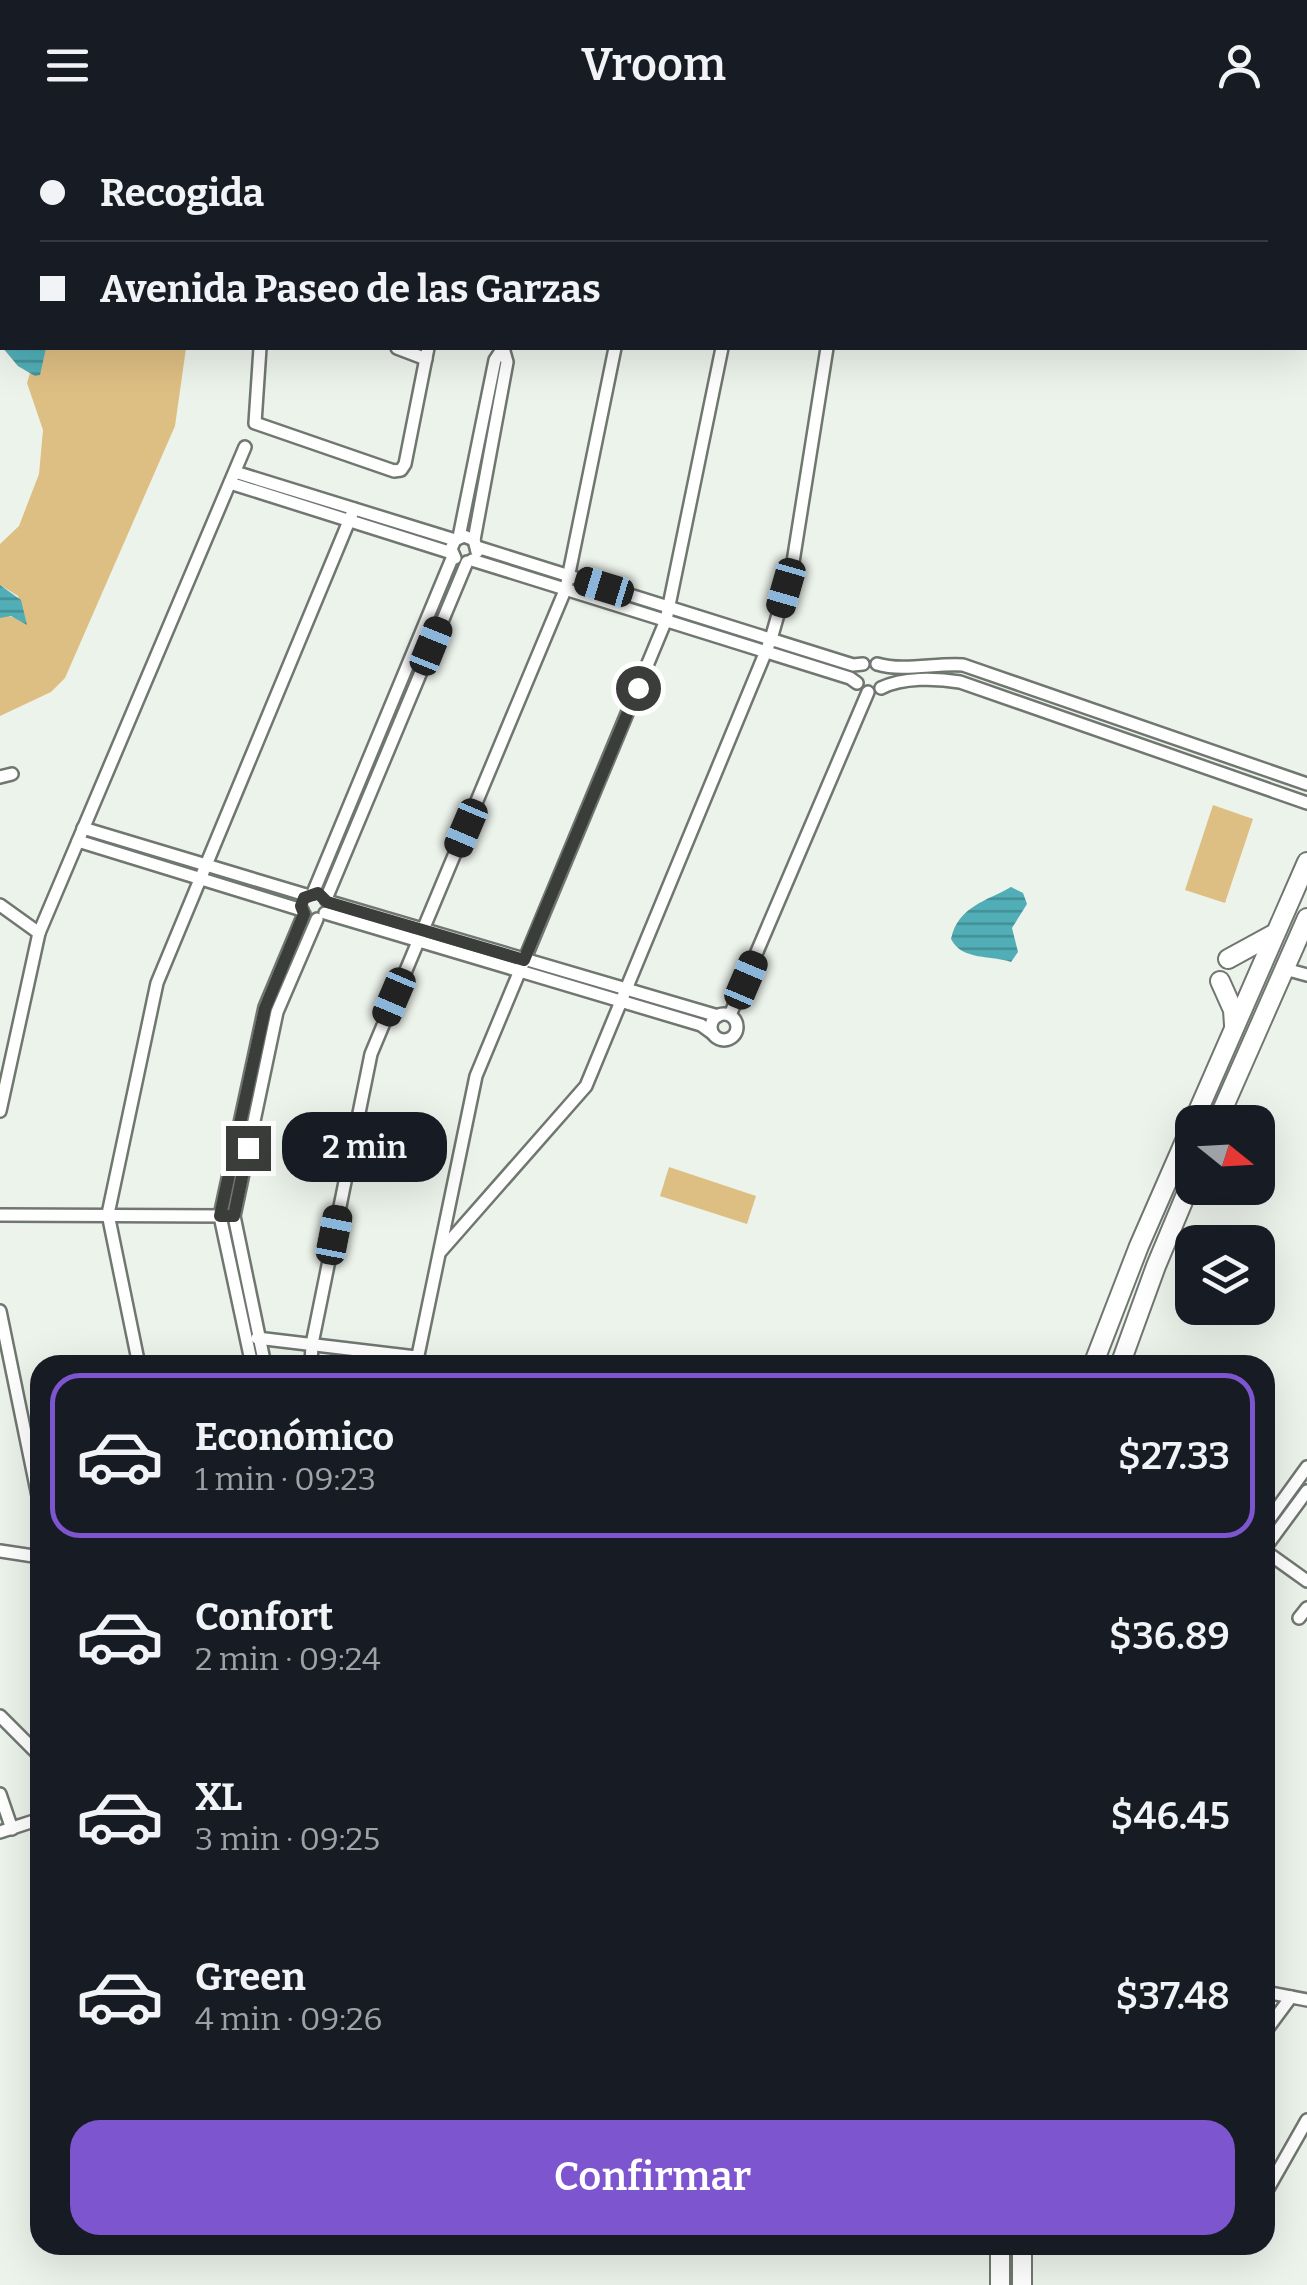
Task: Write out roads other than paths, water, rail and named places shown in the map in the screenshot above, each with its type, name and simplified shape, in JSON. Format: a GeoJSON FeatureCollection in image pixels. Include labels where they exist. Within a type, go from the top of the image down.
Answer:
{"type":"FeatureCollection","features":[{"type":"Feature","properties":{"kind":"main road"},"geometry":{"type":"LineString","coordinates":[[1274,968],[1273,935],[1307,862]]}},
{"type":"Feature","properties":{"kind":"main road"},"geometry":{"type":"LineString","coordinates":[[1225,1105],[1246,1058],[1274,968],[1307,918]]}},
{"type":"Feature","properties":{"kind":"main road"},"geometry":{"type":"LineString","coordinates":[[1228,960],[1273,935]]}},
{"type":"Feature","properties":{"kind":"main road"},"geometry":{"type":"LineString","coordinates":[[1097,1355],[1139,1246],[1253,982],[1274,968]]}},
{"type":"Feature","properties":{"kind":"main road"},"geometry":{"type":"LineString","coordinates":[[1220,981],[1233,1010],[1234,1026]]}},
{"type":"Feature","properties":{"kind":"main road"},"geometry":{"type":"LineString","coordinates":[[1246,1058],[1258,999],[1253,982]]}},
{"type":"Feature","properties":{"kind":"main road"},"geometry":{"type":"LineString","coordinates":[[1124,1355],[1182,1205]]}},
{"type":"Feature","properties":{"kind":"main road"},"geometry":{"type":"LineString","coordinates":[[1000,2255],[1000,2285]]}},
{"type":"Feature","properties":{"kind":"main road"},"geometry":{"type":"LineString","coordinates":[[1022,2255],[1022,2285]]}},
{"type":"Feature","properties":{"kind":"street"},"geometry":{"type":"LineString","coordinates":[[260,350],[255,423],[394,471],[405,464],[427,353]]}},
{"type":"Feature","properties":{"kind":"street"},"geometry":{"type":"LineString","coordinates":[[317,909],[302,902],[310,894],[454,547],[495,360],[502,350]]}},
{"type":"Feature","properties":{"kind":"street"},"geometry":{"type":"LineString","coordinates":[[252,1355],[234,1216],[277,1012],[317,909],[472,552],[507,362],[504,350]]}},
{"type":"Feature","properties":{"kind":"street"},"geometry":{"type":"LineString","coordinates":[[312,1355],[371,1054],[568,582],[614,350]]}},
{"type":"Feature","properties":{"kind":"street"},"geometry":{"type":"LineString","coordinates":[[417,1355],[476,1076],[668,614],[722,350]]}},
{"type":"Feature","properties":{"kind":"street"},"geometry":{"type":"LineString","coordinates":[[438,1254],[586,1086],[769,646],[793,562],[827,350]]}},
{"type":"Feature","properties":{"kind":"street"},"geometry":{"type":"LineString","coordinates":[[0,1111],[39,933],[245,447]]}},
{"type":"Feature","properties":{"kind":"street"},"geometry":{"type":"LineString","coordinates":[[232,478],[769,646],[874,690],[890,683],[940,679],[960,682],[1307,804]]}},
{"type":"Feature","properties":{"kind":"street"},"geometry":{"type":"LineString","coordinates":[[137,1355],[108,1214],[157,983],[352,515]]}},
{"type":"Feature","properties":{"kind":"street"},"geometry":{"type":"LineString","coordinates":[[454,547],[472,552]]}},
{"type":"Feature","properties":{"kind":"street"},"geometry":{"type":"LineString","coordinates":[[769,646],[853,665],[963,666],[1307,784]]}},
{"type":"Feature","properties":{"kind":"street"},"geometry":{"type":"LineString","coordinates":[[857,683],[858,669],[863,664]]}},
{"type":"Feature","properties":{"kind":"street"},"geometry":{"type":"LineString","coordinates":[[712,1033],[713,1020],[724,1016],[874,690],[886,675],[877,664]]}},
{"type":"Feature","properties":{"kind":"street"},"geometry":{"type":"LineString","coordinates":[[960,682],[963,666]]}},
{"type":"Feature","properties":{"kind":"street"},"geometry":{"type":"LineString","coordinates":[[1098,730],[1104,714]]}},
{"type":"Feature","properties":{"kind":"street"},"geometry":{"type":"LineString","coordinates":[[1244,781],[1248,764]]}},
{"type":"Feature","properties":{"kind":"street"},"geometry":{"type":"LineString","coordinates":[[1286,796],[1292,779]]}},
{"type":"Feature","properties":{"kind":"street"},"geometry":{"type":"LineString","coordinates":[[83,828],[310,894],[317,909]]}},
{"type":"Feature","properties":{"kind":"street"},"geometry":{"type":"LineString","coordinates":[[78,841],[200,879],[420,936],[623,996],[701,1026],[722,1040],[734,1037],[738,1025],[724,1016],[623,996]]}},
{"type":"Feature","properties":{"kind":"street"},"geometry":{"type":"LineString","coordinates":[[0,906],[39,933]]}},
{"type":"Feature","properties":{"kind":"street"},"geometry":{"type":"LineString","coordinates":[[261,1355],[253,1338],[220,1216],[265,1008],[317,909]]}},
{"type":"Feature","properties":{"kind":"street"},"geometry":{"type":"LineString","coordinates":[[1274,968],[1307,976]]}},
{"type":"Feature","properties":{"kind":"street"},"geometry":{"type":"LineString","coordinates":[[0,1215],[234,1216]]}},
{"type":"Feature","properties":{"kind":"street"},"geometry":{"type":"LineString","coordinates":[[0,1311],[30,1457]]}},
{"type":"Feature","properties":{"kind":"street"},"geometry":{"type":"LineString","coordinates":[[253,1338],[379,1355]]}},
{"type":"Feature","properties":{"kind":"street"},"geometry":{"type":"LineString","coordinates":[[1275,1511],[1307,1467]]}},
{"type":"Feature","properties":{"kind":"street"},"geometry":{"type":"LineString","coordinates":[[1275,1536],[1307,1491]]}},
{"type":"Feature","properties":{"kind":"street"},"geometry":{"type":"LineString","coordinates":[[0,1551],[30,1556]]}},
{"type":"Feature","properties":{"kind":"street"},"geometry":{"type":"LineString","coordinates":[[1275,1557],[1307,1581]]}},
{"type":"Feature","properties":{"kind":"street"},"geometry":{"type":"LineString","coordinates":[[0,1716],[30,1746]]}},
{"type":"Feature","properties":{"kind":"street"},"geometry":{"type":"LineString","coordinates":[[0,1794],[6,1831],[30,1823]]}},
{"type":"Feature","properties":{"kind":"street"},"geometry":{"type":"LineString","coordinates":[[1275,1994],[1307,2000]]}},
{"type":"Feature","properties":{"kind":"street"},"geometry":{"type":"LineString","coordinates":[[1275,2019],[1292,1997]]}},
{"type":"Feature","properties":{"kind":"street"},"geometry":{"type":"LineString","coordinates":[[1275,2176],[1307,2120]]}},
{"type":"Feature","properties":{"kind":"water"},"geometry":{"type":"Polygon","coordinates":[[[5,350],[46,350],[40,375],[18,366],[5,350]]]}},
{"type":"Feature","properties":{"kind":"water"},"geometry":{"type":"Polygon","coordinates":[[[0,585],[21,600],[27,625],[11,616],[0,618],[0,585]]]}},
{"type":"Feature","properties":{"kind":"water"},"geometry":{"type":"Polygon","coordinates":[[[1011,887],[1023,893],[1027,904],[1012,928],[1018,952],[1011,962],[970,954],[956,946],[951,939],[960,919],[975,906],[1011,887]]]}}]}
